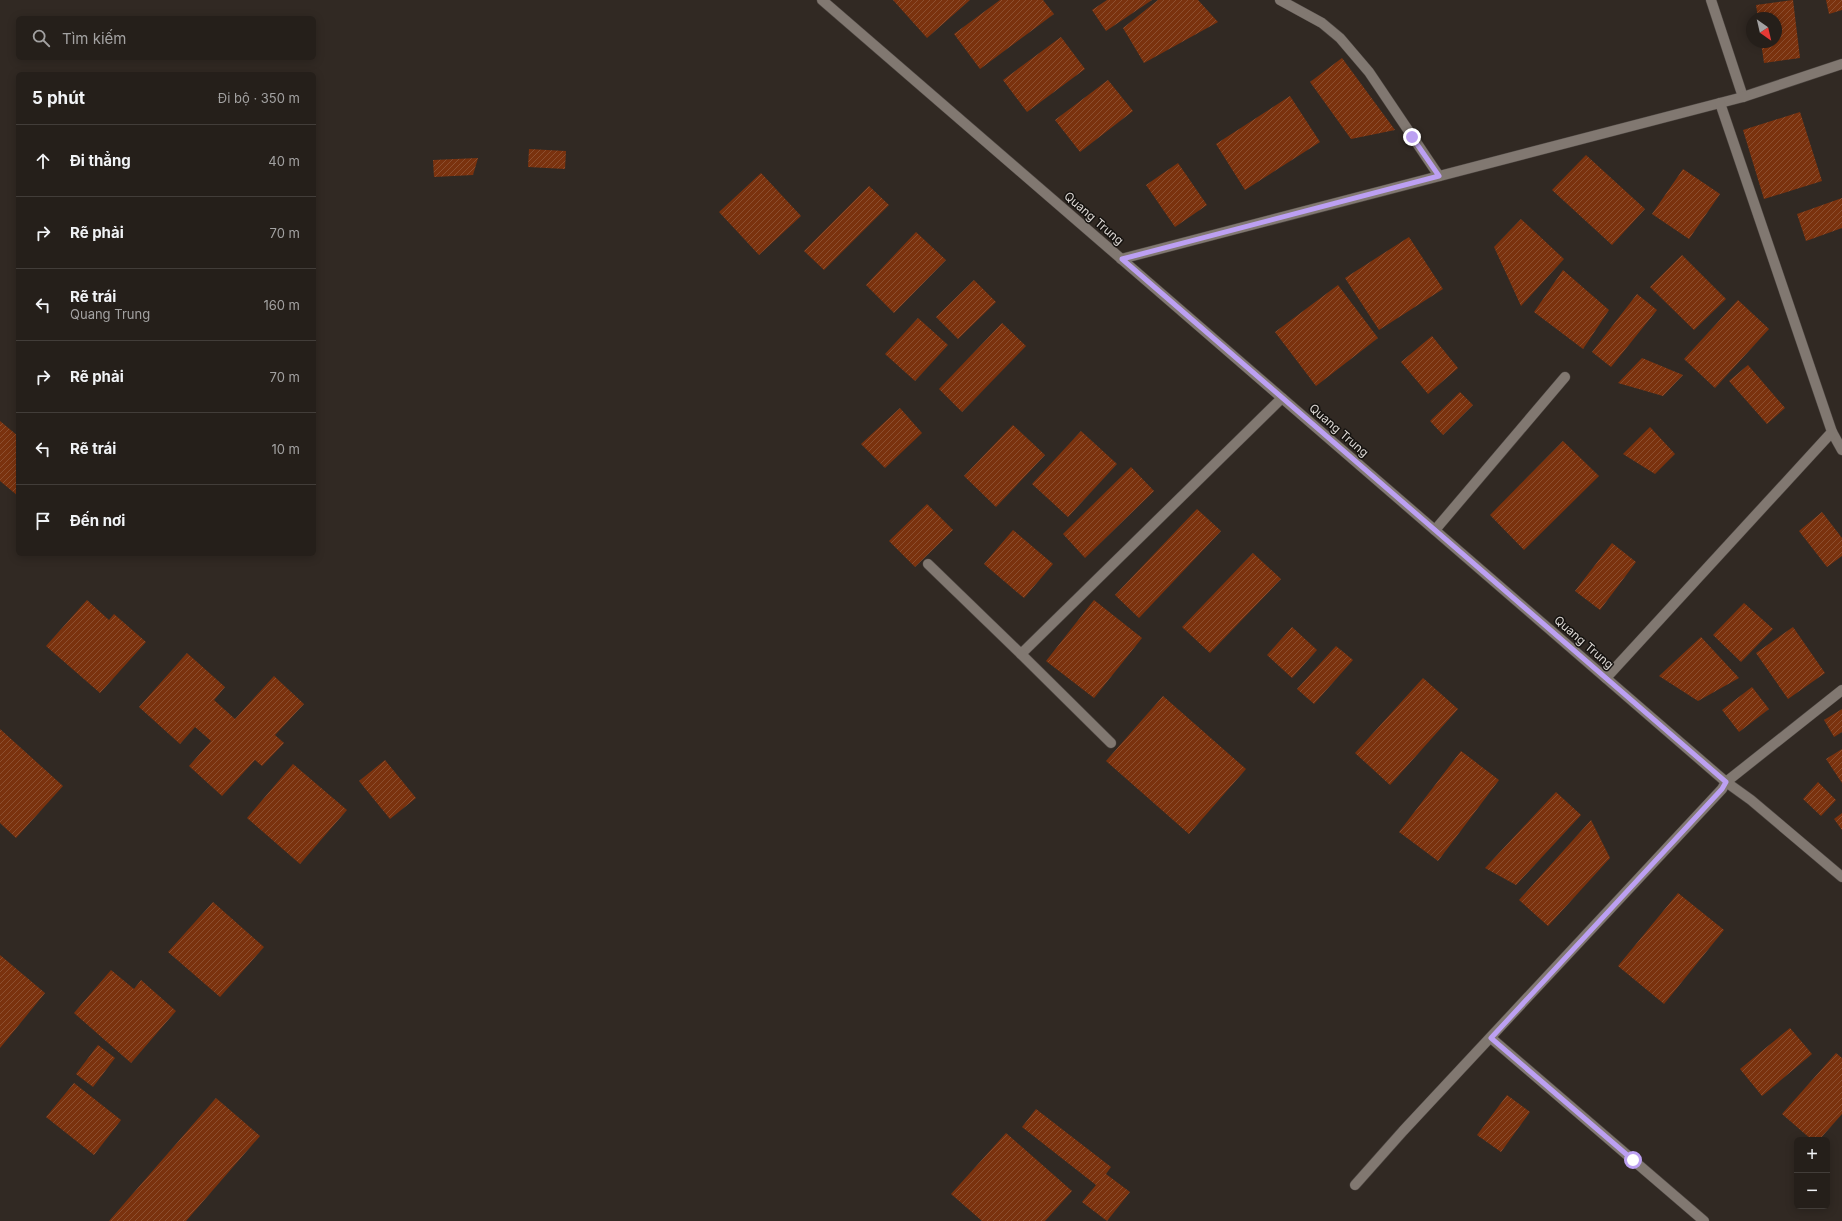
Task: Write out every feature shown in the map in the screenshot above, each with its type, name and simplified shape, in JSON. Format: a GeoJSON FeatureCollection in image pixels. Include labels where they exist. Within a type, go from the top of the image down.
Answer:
{"type":"FeatureCollection","features":[{"type":"Feature","properties":{"kind":"street","name":"Quang Trung"},"geometry":{"type":"LineString","coordinates":[[822,0],[1726,782],[1756,805],[1842,877]]}},
{"type":"Feature","properties":{"kind":"street"},"geometry":{"type":"LineString","coordinates":[[1280,0],[1322,23],[1340,38],[1369,72],[1439,176]]}},
{"type":"Feature","properties":{"kind":"street"},"geometry":{"type":"LineString","coordinates":[[1711,0],[1743,98]]}},
{"type":"Feature","properties":{"kind":"street"},"geometry":{"type":"LineString","coordinates":[[1122,259],[1743,98],[1842,64]]}},
{"type":"Feature","properties":{"kind":"street"},"geometry":{"type":"LineString","coordinates":[[1720,103],[1832,432],[1842,450]]}},
{"type":"Feature","properties":{"kind":"street"},"geometry":{"type":"LineString","coordinates":[[1435,530],[1565,377]]}},
{"type":"Feature","properties":{"kind":"street"},"geometry":{"type":"LineString","coordinates":[[1021,654],[1282,398]]}},
{"type":"Feature","properties":{"kind":"street"},"geometry":{"type":"LineString","coordinates":[[1606,678],[1832,432]]}},
{"type":"Feature","properties":{"kind":"street"},"geometry":{"type":"LineString","coordinates":[[928,564],[1111,743]]}},
{"type":"Feature","properties":{"kind":"street"},"geometry":{"type":"LineString","coordinates":[[1355,1185],[1403,1131],[1722,789],[1726,782],[1842,690]]}},
{"type":"Feature","properties":{"kind":"street"},"geometry":{"type":"LineString","coordinates":[[1491,1038],[1704,1221]]}},
{"type":"Feature","properties":{"kind":"building"},"geometry":{"type":"Polygon","coordinates":[[[893,0],[970,0],[927,38],[893,0]]]}},
{"type":"Feature","properties":{"kind":"building"},"geometry":{"type":"Polygon","coordinates":[[[1000,0],[1043,0],[1054,14],[980,69],[954,34],[1000,0]]]}},
{"type":"Feature","properties":{"kind":"building"},"geometry":{"type":"Polygon","coordinates":[[[1107,0],[1152,0],[1106,31],[1092,10],[1107,0]]]}},
{"type":"Feature","properties":{"kind":"building"},"geometry":{"type":"Polygon","coordinates":[[[1158,0],[1198,0],[1218,22],[1144,63],[1123,28],[1158,0]]]}},
{"type":"Feature","properties":{"kind":"building"},"geometry":{"type":"Polygon","coordinates":[[[1793,0],[1800,58],[1764,63],[1762,48],[1782,48],[1782,12],[1757,12],[1756,5],[1793,0]]]}},
{"type":"Feature","properties":{"kind":"building"},"geometry":{"type":"Polygon","coordinates":[[[1826,0],[1842,0],[1842,10],[1829,14],[1826,0]]]}},
{"type":"Feature","properties":{"kind":"building"},"geometry":{"type":"Polygon","coordinates":[[[1061,37],[1085,69],[1027,112],[1003,80],[1061,37]]]}},
{"type":"Feature","properties":{"kind":"building"},"geometry":{"type":"Polygon","coordinates":[[[1342,58],[1395,130],[1351,139],[1310,82],[1342,58]]]}},
{"type":"Feature","properties":{"kind":"building"},"geometry":{"type":"Polygon","coordinates":[[[1108,80],[1133,111],[1080,152],[1055,120],[1108,80]]]}},
{"type":"Feature","properties":{"kind":"building"},"geometry":{"type":"Polygon","coordinates":[[[1290,96],[1320,142],[1245,190],[1216,144],[1290,96]]]}},
{"type":"Feature","properties":{"kind":"building"},"geometry":{"type":"Polygon","coordinates":[[[1800,112],[1822,181],[1764,199],[1743,130],[1800,112]]]}},
{"type":"Feature","properties":{"kind":"building"},"geometry":{"type":"Polygon","coordinates":[[[529,149],[566,151],[565,169],[528,167],[529,149]]]}},
{"type":"Feature","properties":{"kind":"building"},"geometry":{"type":"Polygon","coordinates":[[[1586,155],[1645,209],[1612,245],[1552,190],[1586,155]]]}},
{"type":"Feature","properties":{"kind":"building"},"geometry":{"type":"Polygon","coordinates":[[[478,158],[473,175],[434,177],[433,160],[478,158]]]}},
{"type":"Feature","properties":{"kind":"building"},"geometry":{"type":"Polygon","coordinates":[[[1178,163],[1207,205],[1175,227],[1146,185],[1178,163]]]}},
{"type":"Feature","properties":{"kind":"building"},"geometry":{"type":"Polygon","coordinates":[[[1683,169],[1720,194],[1689,239],[1652,214],[1683,169]]]}},
{"type":"Feature","properties":{"kind":"building"},"geometry":{"type":"Polygon","coordinates":[[[761,173],[801,216],[759,255],[719,212],[761,173]]]}},
{"type":"Feature","properties":{"kind":"building"},"geometry":{"type":"Polygon","coordinates":[[[869,186],[889,205],[824,270],[804,251],[869,186]]]}},
{"type":"Feature","properties":{"kind":"building"},"geometry":{"type":"Polygon","coordinates":[[[1842,198],[1842,228],[1806,241],[1797,214],[1842,198]]]}},
{"type":"Feature","properties":{"kind":"building"},"geometry":{"type":"Polygon","coordinates":[[[1521,219],[1564,259],[1521,306],[1494,247],[1521,219]]]}},
{"type":"Feature","properties":{"kind":"building"},"geometry":{"type":"Polygon","coordinates":[[[916,232],[946,260],[894,313],[866,285],[916,232]]]}},
{"type":"Feature","properties":{"kind":"building"},"geometry":{"type":"Polygon","coordinates":[[[1409,237],[1443,289],[1379,330],[1345,278],[1409,237]]]}},
{"type":"Feature","properties":{"kind":"building"},"geometry":{"type":"Polygon","coordinates":[[[1682,255],[1726,299],[1694,330],[1650,287],[1682,255]]]}},
{"type":"Feature","properties":{"kind":"building"},"geometry":{"type":"Polygon","coordinates":[[[1563,270],[1609,310],[1583,349],[1534,312],[1563,270]]]}},
{"type":"Feature","properties":{"kind":"building"},"geometry":{"type":"Polygon","coordinates":[[[974,280],[996,302],[958,339],[936,317],[974,280]]]}},
{"type":"Feature","properties":{"kind":"building"},"geometry":{"type":"Polygon","coordinates":[[[1338,285],[1378,338],[1316,386],[1275,332],[1338,285]]]}},
{"type":"Feature","properties":{"kind":"building"},"geometry":{"type":"Polygon","coordinates":[[[1637,294],[1657,310],[1611,367],[1592,352],[1637,294]]]}},
{"type":"Feature","properties":{"kind":"building"},"geometry":{"type":"Polygon","coordinates":[[[1738,300],[1769,329],[1715,388],[1684,359],[1738,300]]]}},
{"type":"Feature","properties":{"kind":"building"},"geometry":{"type":"Polygon","coordinates":[[[918,318],[948,345],[915,381],[885,354],[918,318]]]}},
{"type":"Feature","properties":{"kind":"building"},"geometry":{"type":"Polygon","coordinates":[[[1002,323],[1026,346],[962,412],[939,389],[1002,323]]]}},
{"type":"Feature","properties":{"kind":"building"},"geometry":{"type":"Polygon","coordinates":[[[1432,336],[1458,368],[1428,394],[1401,362],[1432,336]]]}},
{"type":"Feature","properties":{"kind":"building"},"geometry":{"type":"Polygon","coordinates":[[[1642,358],[1683,375],[1663,396],[1618,383],[1642,358]]]}},
{"type":"Feature","properties":{"kind":"building"},"geometry":{"type":"Polygon","coordinates":[[[1748,365],[1785,408],[1767,424],[1729,381],[1748,365]]]}},
{"type":"Feature","properties":{"kind":"building"},"geometry":{"type":"Polygon","coordinates":[[[1460,392],[1473,405],[1443,435],[1430,421],[1460,392]]]}},
{"type":"Feature","properties":{"kind":"building"},"geometry":{"type":"Polygon","coordinates":[[[900,408],[922,433],[885,468],[861,444],[900,408]]]}},
{"type":"Feature","properties":{"kind":"building"},"geometry":{"type":"Polygon","coordinates":[[[0,421],[16,434],[16,494],[0,481],[0,421]]]}},
{"type":"Feature","properties":{"kind":"building"},"geometry":{"type":"Polygon","coordinates":[[[1013,425],[1045,455],[996,507],[964,476],[1013,425]]]}},
{"type":"Feature","properties":{"kind":"building"},"geometry":{"type":"Polygon","coordinates":[[[1650,427],[1675,454],[1655,474],[1623,454],[1650,427]]]}},
{"type":"Feature","properties":{"kind":"building"},"geometry":{"type":"Polygon","coordinates":[[[1081,431],[1117,464],[1068,517],[1032,484],[1081,431]]]}},
{"type":"Feature","properties":{"kind":"building"},"geometry":{"type":"Polygon","coordinates":[[[1563,441],[1599,476],[1524,550],[1490,515],[1563,441]]]}},
{"type":"Feature","properties":{"kind":"building"},"geometry":{"type":"Polygon","coordinates":[[[1131,467],[1154,491],[1085,558],[1063,534],[1131,467]]]}},
{"type":"Feature","properties":{"kind":"building"},"geometry":{"type":"Polygon","coordinates":[[[927,504],[953,530],[915,567],[889,541],[927,504]]]}},
{"type":"Feature","properties":{"kind":"building"},"geometry":{"type":"Polygon","coordinates":[[[1197,509],[1221,531],[1139,618],[1115,595],[1197,509]]]}},
{"type":"Feature","properties":{"kind":"building"},"geometry":{"type":"Polygon","coordinates":[[[1822,512],[1842,538],[1842,556],[1827,567],[1799,531],[1822,512]]]}},
{"type":"Feature","properties":{"kind":"building"},"geometry":{"type":"Polygon","coordinates":[[[1013,530],[1053,564],[1024,598],[984,564],[1013,530]]]}},
{"type":"Feature","properties":{"kind":"building"},"geometry":{"type":"Polygon","coordinates":[[[1612,543],[1636,562],[1600,610],[1575,591],[1612,543]]]}},
{"type":"Feature","properties":{"kind":"building"},"geometry":{"type":"Polygon","coordinates":[[[1253,553],[1281,579],[1210,653],[1182,627],[1253,553]]]}},
{"type":"Feature","properties":{"kind":"building"},"geometry":{"type":"Polygon","coordinates":[[[87,600],[109,620],[114,614],[146,642],[100,693],[46,646],[87,600]]]}},
{"type":"Feature","properties":{"kind":"building"},"geometry":{"type":"Polygon","coordinates":[[[1094,600],[1142,638],[1094,698],[1046,661],[1094,600]]]}},
{"type":"Feature","properties":{"kind":"building"},"geometry":{"type":"Polygon","coordinates":[[[1744,603],[1773,629],[1741,662],[1713,635],[1744,603]]]}},
{"type":"Feature","properties":{"kind":"building"},"geometry":{"type":"Polygon","coordinates":[[[1292,627],[1317,650],[1292,678],[1267,655],[1292,627]]]}},
{"type":"Feature","properties":{"kind":"building"},"geometry":{"type":"Polygon","coordinates":[[[1793,627],[1825,673],[1788,699],[1756,653],[1793,627]]]}},
{"type":"Feature","properties":{"kind":"building"},"geometry":{"type":"Polygon","coordinates":[[[1701,637],[1739,678],[1698,701],[1659,676],[1701,637]]]}},
{"type":"Feature","properties":{"kind":"building"},"geometry":{"type":"Polygon","coordinates":[[[1336,646],[1353,660],[1314,704],[1297,689],[1336,646]]]}},
{"type":"Feature","properties":{"kind":"building"},"geometry":{"type":"Polygon","coordinates":[[[187,653],[225,687],[214,700],[235,719],[274,676],[304,704],[275,735],[284,743],[262,766],[255,760],[222,796],[189,766],[211,741],[195,727],[180,744],[139,707],[187,653]]]}},
{"type":"Feature","properties":{"kind":"building"},"geometry":{"type":"Polygon","coordinates":[[[1423,678],[1458,709],[1390,785],[1355,753],[1423,678]]]}},
{"type":"Feature","properties":{"kind":"building"},"geometry":{"type":"Polygon","coordinates":[[[1752,687],[1769,709],[1739,732],[1722,710],[1752,687]]]}},
{"type":"Feature","properties":{"kind":"building"},"geometry":{"type":"Polygon","coordinates":[[[1163,696],[1246,769],[1189,834],[1106,761],[1163,696]]]}},
{"type":"Feature","properties":{"kind":"building"},"geometry":{"type":"Polygon","coordinates":[[[1842,709],[1842,732],[1834,737],[1824,720],[1842,709]]]}},
{"type":"Feature","properties":{"kind":"building"},"geometry":{"type":"Polygon","coordinates":[[[0,729],[63,786],[16,838],[0,823],[0,729]]]}},
{"type":"Feature","properties":{"kind":"building"},"geometry":{"type":"Polygon","coordinates":[[[1842,749],[1842,783],[1826,759],[1842,749]]]}},
{"type":"Feature","properties":{"kind":"building"},"geometry":{"type":"Polygon","coordinates":[[[1461,751],[1499,780],[1438,861],[1399,832],[1461,751]]]}},
{"type":"Feature","properties":{"kind":"building"},"geometry":{"type":"Polygon","coordinates":[[[385,760],[416,798],[390,819],[359,781],[385,760]]]}},
{"type":"Feature","properties":{"kind":"building"},"geometry":{"type":"Polygon","coordinates":[[[293,764],[347,810],[300,864],[247,818],[293,764]]]}},
{"type":"Feature","properties":{"kind":"building"},"geometry":{"type":"Polygon","coordinates":[[[1818,782],[1836,800],[1821,816],[1803,799],[1818,782]]]}},
{"type":"Feature","properties":{"kind":"building"},"geometry":{"type":"Polygon","coordinates":[[[1556,792],[1581,815],[1516,885],[1485,868],[1556,792]]]}},
{"type":"Feature","properties":{"kind":"building"},"geometry":{"type":"Polygon","coordinates":[[[1842,813],[1842,830],[1834,819],[1842,813]]]}},
{"type":"Feature","properties":{"kind":"building"},"geometry":{"type":"Polygon","coordinates":[[[1591,820],[1610,858],[1548,926],[1519,900],[1591,820]]]}},
{"type":"Feature","properties":{"kind":"building"},"geometry":{"type":"Polygon","coordinates":[[[1678,893],[1724,930],[1664,1004],[1618,966],[1678,893]]]}},
{"type":"Feature","properties":{"kind":"building"},"geometry":{"type":"Polygon","coordinates":[[[213,902],[264,947],[220,997],[168,952],[213,902]]]}},
{"type":"Feature","properties":{"kind":"building"},"geometry":{"type":"Polygon","coordinates":[[[0,955],[45,993],[0,1048],[0,955]]]}},
{"type":"Feature","properties":{"kind":"building"},"geometry":{"type":"Polygon","coordinates":[[[111,970],[134,989],[141,980],[176,1011],[131,1063],[74,1013],[111,970]]]}},
{"type":"Feature","properties":{"kind":"building"},"geometry":{"type":"Polygon","coordinates":[[[1790,1028],[1812,1054],[1762,1096],[1740,1069],[1790,1028]]]}},
{"type":"Feature","properties":{"kind":"building"},"geometry":{"type":"Polygon","coordinates":[[[98,1045],[115,1058],[93,1087],[76,1074],[98,1045]]]}},
{"type":"Feature","properties":{"kind":"building"},"geometry":{"type":"Polygon","coordinates":[[[1836,1053],[1842,1058],[1842,1114],[1822,1137],[1809,1137],[1782,1114],[1836,1053]]]}},
{"type":"Feature","properties":{"kind":"building"},"geometry":{"type":"Polygon","coordinates":[[[74,1083],[121,1120],[94,1155],[46,1117],[74,1083]]]}},
{"type":"Feature","properties":{"kind":"building"},"geometry":{"type":"Polygon","coordinates":[[[1507,1095],[1530,1112],[1501,1152],[1477,1135],[1507,1095]]]}},
{"type":"Feature","properties":{"kind":"building"},"geometry":{"type":"Polygon","coordinates":[[[216,1098],[260,1136],[186,1221],[109,1221],[216,1098]]]}},
{"type":"Feature","properties":{"kind":"building"},"geometry":{"type":"Polygon","coordinates":[[[1036,1109],[1111,1167],[1106,1174],[1130,1192],[1107,1221],[1082,1202],[1096,1185],[1022,1127],[1036,1109]]]}},
{"type":"Feature","properties":{"kind":"building"},"geometry":{"type":"Polygon","coordinates":[[[1006,1133],[1072,1191],[1045,1221],[982,1221],[951,1194],[1006,1133]]]}},
{"type":"Feature","properties":{"kind":"route"},"geometry":{"type":"LineString","coordinates":[[1412,137],[1439,176],[1122,259],[1726,782],[1722,789],[1491,1038],[1633,1160]]}}]}
